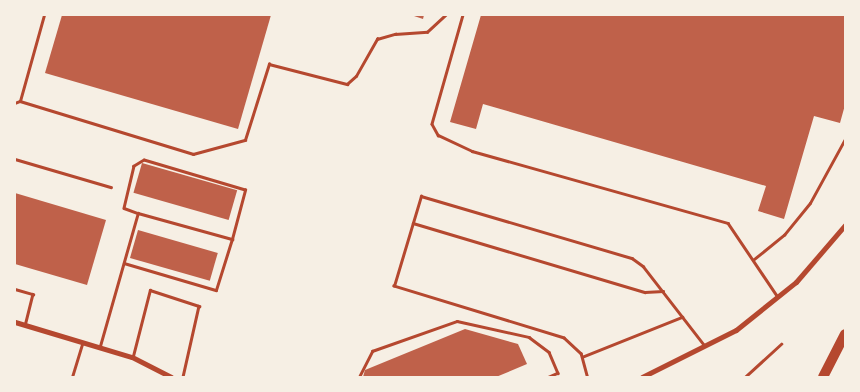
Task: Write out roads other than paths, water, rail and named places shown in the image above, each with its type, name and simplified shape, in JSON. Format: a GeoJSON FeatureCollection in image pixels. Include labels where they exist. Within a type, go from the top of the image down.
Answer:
{"type":"FeatureCollection","features":[{"type":"Feature","properties":{"kind":"highway"},"geometry":{"type":"LineString","coordinates":[[824,375],[845,334]]}},
{"type":"Feature","properties":{"kind":"street"},"geometry":{"type":"LineString","coordinates":[[642,377],[706,347],[736,330],[778,298],[822,255],[845,225]]}},
{"type":"Feature","properties":{"kind":"street"},"geometry":{"type":"LineString","coordinates":[[15,322],[132,357],[171,377]]}},
{"type":"Feature","properties":{"kind":"lane"},"geometry":{"type":"LineString","coordinates":[[20,101],[44,15]]}},
{"type":"Feature","properties":{"kind":"lane"},"geometry":{"type":"LineString","coordinates":[[15,103],[20,101],[193,154],[244,140],[269,64],[347,84],[377,39],[395,34],[427,32],[444,15]]}},
{"type":"Feature","properties":{"kind":"lane"},"geometry":{"type":"LineString","coordinates":[[463,15],[432,124],[438,135],[472,151],[728,224],[778,298]]}},
{"type":"Feature","properties":{"kind":"lane"},"geometry":{"type":"LineString","coordinates":[[752,260],[784,235],[810,202],[845,139]]}},
{"type":"Feature","properties":{"kind":"lane"},"geometry":{"type":"LineString","coordinates":[[15,159],[111,187]]}},
{"type":"Feature","properties":{"kind":"lane"},"geometry":{"type":"LineString","coordinates":[[124,263],[216,290],[232,239],[245,190],[144,160],[134,166],[124,208],[232,239]]}},
{"type":"Feature","properties":{"kind":"lane"},"geometry":{"type":"LineString","coordinates":[[587,377],[582,357],[564,338],[394,286],[421,196],[632,258],[643,266],[706,347]]}},
{"type":"Feature","properties":{"kind":"lane"},"geometry":{"type":"LineString","coordinates":[[100,348],[138,213]]}},
{"type":"Feature","properties":{"kind":"lane"},"geometry":{"type":"LineString","coordinates":[[413,224],[645,292],[663,291]]}},
{"type":"Feature","properties":{"kind":"lane"},"geometry":{"type":"LineString","coordinates":[[15,289],[33,294],[25,325]]}},
{"type":"Feature","properties":{"kind":"lane"},"geometry":{"type":"LineString","coordinates":[[132,357],[150,290],[200,306],[183,377]]}},
{"type":"Feature","properties":{"kind":"lane"},"geometry":{"type":"LineString","coordinates":[[582,357],[682,316]]}},
{"type":"Feature","properties":{"kind":"lane"},"geometry":{"type":"LineString","coordinates":[[359,377],[372,351],[456,321],[529,337],[549,352],[558,373],[549,377]]}},
{"type":"Feature","properties":{"kind":"lane"},"geometry":{"type":"LineString","coordinates":[[72,377],[82,342]]}},
{"type":"Feature","properties":{"kind":"lane"},"geometry":{"type":"LineString","coordinates":[[744,377],[781,344]]}}]}
